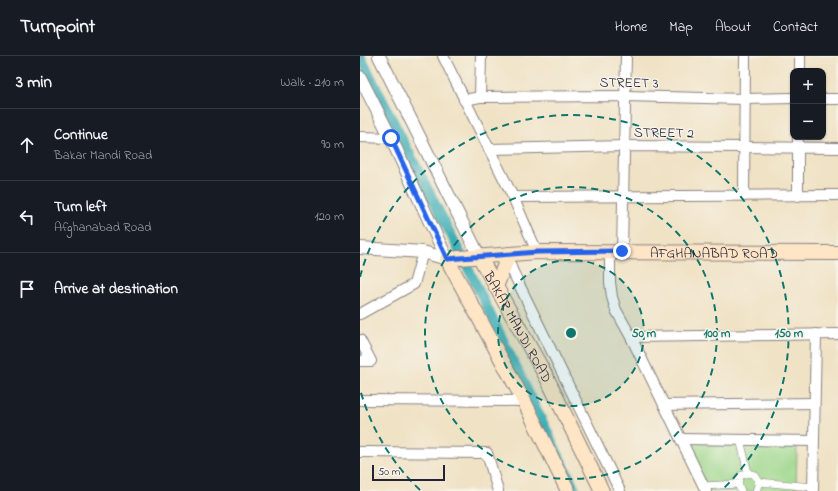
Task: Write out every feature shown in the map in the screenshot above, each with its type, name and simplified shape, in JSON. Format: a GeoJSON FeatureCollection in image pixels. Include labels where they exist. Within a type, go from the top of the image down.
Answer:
{"type":"FeatureCollection","features":[{"type":"Feature","properties":{"kind":"main road","name":"AFGHANABAD ROAD"},"geometry":{"type":"LineString","coordinates":[[450,259],[537,252],[616,251],[838,253]]}},
{"type":"Feature","properties":{"kind":"main road"},"geometry":{"type":"LineString","coordinates":[[496,287],[509,254]]}},
{"type":"Feature","properties":{"kind":"main road","name":"BAKAR MANDI ROAD"},"geometry":{"type":"LineString","coordinates":[[473,256],[496,287],[547,378],[602,491]]}},
{"type":"Feature","properties":{"kind":"main road","name":"BAKAR MANDI ROAD"},"geometry":{"type":"LineString","coordinates":[[450,259],[524,401],[568,491]]}},
{"type":"Feature","properties":{"kind":"street","name":"BAKAR MANDI ROAD"},"geometry":{"type":"LineString","coordinates":[[379,56],[473,256]]}},
{"type":"Feature","properties":{"kind":"street"},"geometry":{"type":"LineString","coordinates":[[443,56],[513,197],[537,252]]}},
{"type":"Feature","properties":{"kind":"street"},"geometry":{"type":"LineString","coordinates":[[480,97],[481,56]]}},
{"type":"Feature","properties":{"kind":"street"},"geometry":{"type":"LineString","coordinates":[[626,56],[624,196],[610,282],[612,297],[616,310],[631,337],[705,488],[740,488],[740,476],[748,473],[756,475],[759,482],[756,491]]}},
{"type":"Feature","properties":{"kind":"street"},"geometry":{"type":"LineString","coordinates":[[744,196],[745,56]]}},
{"type":"Feature","properties":{"kind":"street"},"geometry":{"type":"LineString","coordinates":[[800,56],[800,68]]}},
{"type":"Feature","properties":{"kind":"street","name":"BAKAR MANDI ROAD"},"geometry":{"type":"LineString","coordinates":[[360,77],[450,259]]}},
{"type":"Feature","properties":{"kind":"street","name":"STREET 3"},"geometry":{"type":"LineString","coordinates":[[464,100],[480,97],[625,96],[744,99],[790,98]]}},
{"type":"Feature","properties":{"kind":"street"},"geometry":{"type":"LineString","coordinates":[[826,99],[838,99]]}},
{"type":"Feature","properties":{"kind":"street"},"geometry":{"type":"LineString","coordinates":[[360,137],[391,138]]}},
{"type":"Feature","properties":{"kind":"street"},"geometry":{"type":"LineString","coordinates":[[797,142],[798,196]]}},
{"type":"Feature","properties":{"kind":"street","name":"STREET 2"},"geometry":{"type":"LineString","coordinates":[[489,149],[625,146],[744,147],[797,142],[838,148]]}},
{"type":"Feature","properties":{"kind":"street"},"geometry":{"type":"LineString","coordinates":[[513,197],[838,195]]}},
{"type":"Feature","properties":{"kind":"street"},"geometry":{"type":"LineString","coordinates":[[360,248],[423,252],[450,259]]}},
{"type":"Feature","properties":{"kind":"street"},"geometry":{"type":"LineString","coordinates":[[360,314],[414,284],[423,252]]}},
{"type":"Feature","properties":{"kind":"street"},"geometry":{"type":"LineString","coordinates":[[509,254],[512,270],[620,491]]}},
{"type":"Feature","properties":{"kind":"street"},"geometry":{"type":"LineString","coordinates":[[759,482],[813,489],[816,334]]}},
{"type":"Feature","properties":{"kind":"street"},"geometry":{"type":"LineString","coordinates":[[631,337],[838,334]]}},
{"type":"Feature","properties":{"kind":"street"},"geometry":{"type":"LineString","coordinates":[[360,340],[371,361],[360,361]]}},
{"type":"Feature","properties":{"kind":"street"},"geometry":{"type":"LineString","coordinates":[[360,400],[524,401]]}},
{"type":"Feature","properties":{"kind":"street"},"geometry":{"type":"LineString","coordinates":[[664,405],[814,403]]}},
{"type":"Feature","properties":{"kind":"street"},"geometry":{"type":"LineString","coordinates":[[681,439],[814,441]]}},
{"type":"Feature","properties":{"kind":"street"},"geometry":{"type":"LineString","coordinates":[[740,439],[748,473]]}},
{"type":"Feature","properties":{"kind":"street"},"geometry":{"type":"LineString","coordinates":[[360,452],[487,453],[498,491]]}},
{"type":"Feature","properties":{"kind":"green space"},"geometry":{"type":"Polygon","coordinates":[[[682,437],[797,446],[796,491],[707,491],[682,437]]]}},
{"type":"Feature","properties":{"kind":"waterway"},"geometry":{"type":"LineString","coordinates":[[360,56],[471,274],[576,491]]}},
{"type":"Feature","properties":{"kind":"route"},"geometry":{"type":"LineString","coordinates":[[391,138],[447,259],[537,252],[622,251]]}}]}
